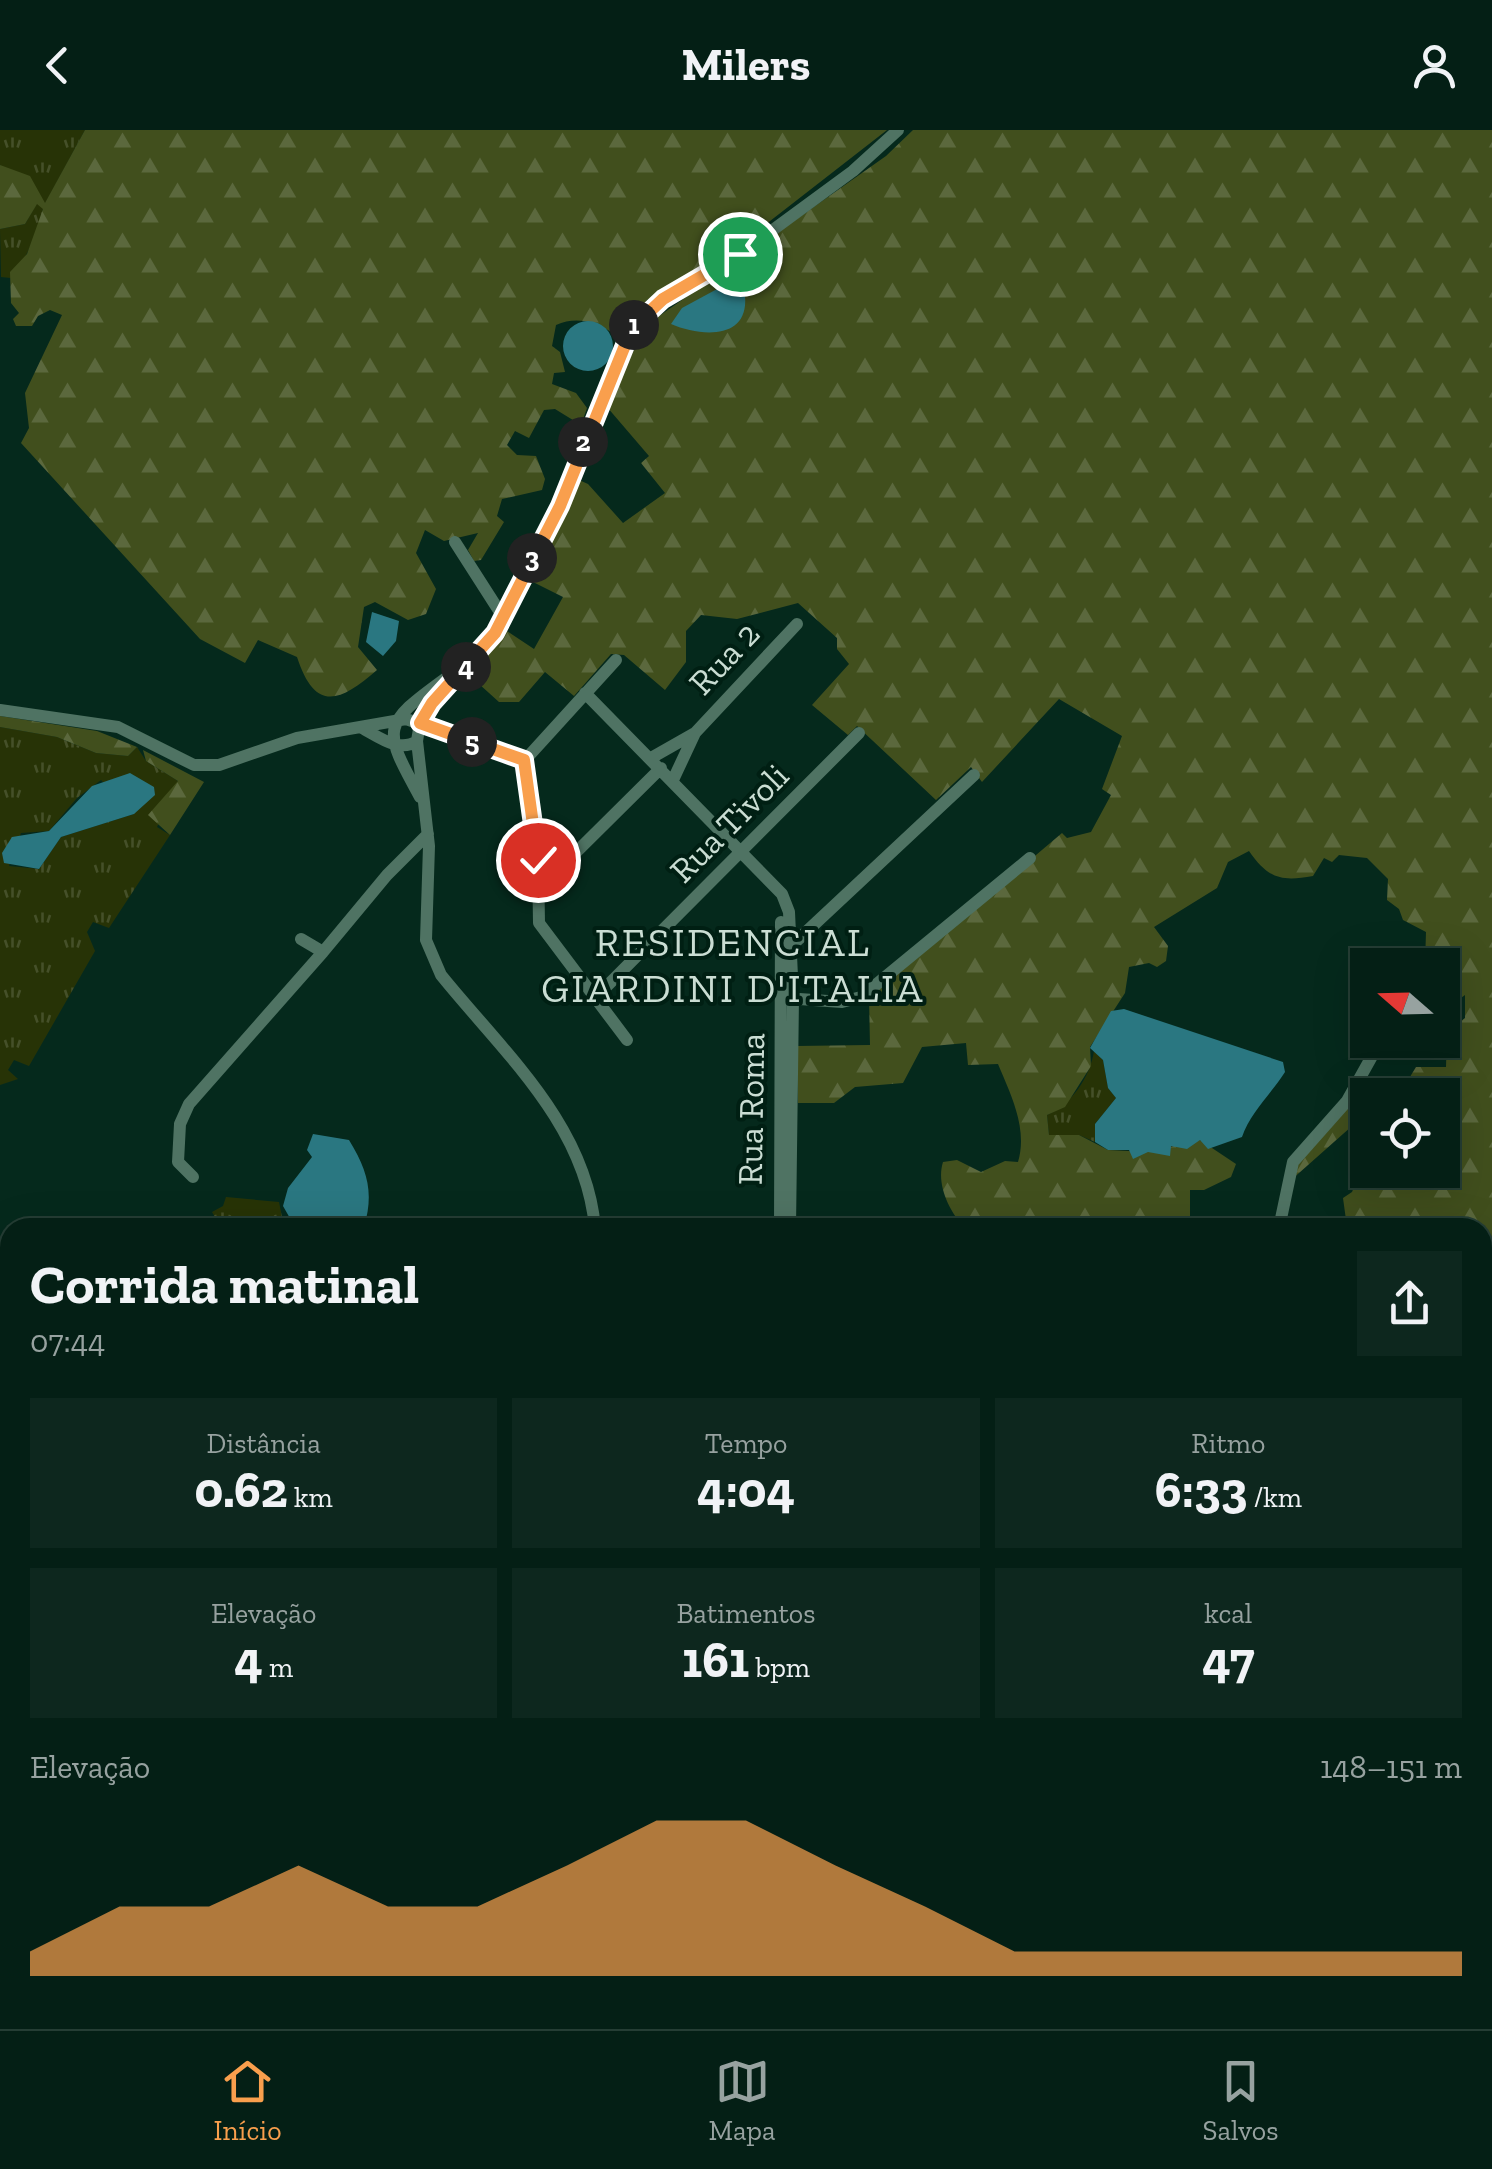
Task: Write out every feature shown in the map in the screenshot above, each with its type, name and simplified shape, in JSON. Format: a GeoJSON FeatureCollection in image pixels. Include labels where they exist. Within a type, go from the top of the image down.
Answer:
{"type":"FeatureCollection","features":[{"type":"Feature","properties":{"kind":"street"},"geometry":{"type":"LineString","coordinates":[[593,1218],[588,1181],[562,1126],[433,964],[426,940],[428,834],[417,741],[420,723],[503,617],[560,506],[613,367],[639,318],[663,299],[740,254],[853,171],[898,130]]}},
{"type":"Feature","properties":{"kind":"street"},"geometry":{"type":"LineString","coordinates":[[455,542],[503,617]]}},
{"type":"Feature","properties":{"kind":"street","name":"Rua 2"},"geometry":{"type":"LineString","coordinates":[[537,891],[656,763],[695,733],[797,624]]}},
{"type":"Feature","properties":{"kind":"street"},"geometry":{"type":"LineString","coordinates":[[424,804],[393,744],[397,720],[472,660]]}},
{"type":"Feature","properties":{"kind":"street"},"geometry":{"type":"LineString","coordinates":[[524,760],[616,660]]}},
{"type":"Feature","properties":{"kind":"street"},"geometry":{"type":"LineString","coordinates":[[585,694],[742,852]]}},
{"type":"Feature","properties":{"kind":"street"},"geometry":{"type":"LineString","coordinates":[[0,710],[118,727],[183,760],[210,766],[284,741],[397,720],[420,723],[524,760]]}},
{"type":"Feature","properties":{"kind":"street"},"geometry":{"type":"LineString","coordinates":[[362,728],[393,744],[410,746],[417,741]]}},
{"type":"Feature","properties":{"kind":"street","name":"Rua 2"},"geometry":{"type":"LineString","coordinates":[[673,780],[695,733]]}},
{"type":"Feature","properties":{"kind":"street","name":"Rua Tivoli"},"geometry":{"type":"LineString","coordinates":[[598,996],[859,733]]}},
{"type":"Feature","properties":{"kind":"street"},"geometry":{"type":"LineString","coordinates":[[524,760],[538,860],[539,922],[598,996],[627,1040]]}},
{"type":"Feature","properties":{"kind":"street"},"geometry":{"type":"LineString","coordinates":[[786,949],[974,775]]}},
{"type":"Feature","properties":{"kind":"street"},"geometry":{"type":"LineString","coordinates":[[193,1178],[178,1162],[184,1112],[387,875],[428,834]]}},
{"type":"Feature","properties":{"kind":"street","name":"Rua Roma"},"geometry":{"type":"LineString","coordinates":[[742,852],[784,900],[789,1218]]}},
{"type":"Feature","properties":{"kind":"street"},"geometry":{"type":"LineString","coordinates":[[788,998],[842,1002],[861,996],[1030,858]]}},
{"type":"Feature","properties":{"kind":"street"},"geometry":{"type":"LineString","coordinates":[[538,860],[563,864]]}},
{"type":"Feature","properties":{"kind":"street"},"geometry":{"type":"LineString","coordinates":[[301,939],[323,952]]}},
{"type":"Feature","properties":{"kind":"street"},"geometry":{"type":"LineString","coordinates":[[1281,1218],[1293,1162],[1347,1102],[1371,1058]]}},
{"type":"Feature","properties":{"kind":"street","name":"Rua Roma"},"geometry":{"type":"LineString","coordinates":[[781,1218],[786,1181]]}},
{"type":"Feature","properties":{"kind":"green space"},"geometry":{"type":"Polygon","coordinates":[[[0,130],[85,130],[45,204],[0,165],[0,130]]]}},
{"type":"Feature","properties":{"kind":"green space"},"geometry":{"type":"Polygon","coordinates":[[[85,130],[887,130],[739,245],[647,300],[617,336],[588,322],[556,325],[552,346],[560,352],[565,372],[554,373],[552,384],[576,393],[587,408],[581,425],[555,409],[544,410],[529,438],[515,431],[507,445],[517,455],[536,456],[545,479],[542,490],[502,499],[497,516],[504,522],[481,560],[474,561],[468,550],[478,533],[444,541],[425,530],[416,553],[436,589],[426,614],[408,620],[375,602],[364,607],[358,647],[377,670],[351,690],[329,696],[312,687],[297,657],[258,640],[245,663],[200,639],[21,443],[29,428],[25,393],[62,315],[50,310],[38,316],[32,326],[16,326],[13,319],[19,313],[11,303],[10,272],[27,254],[43,209],[37,204],[25,224],[0,229],[0,165],[30,176],[45,203],[85,130]]]}},
{"type":"Feature","properties":{"kind":"green space"},"geometry":{"type":"Polygon","coordinates":[[[913,130],[1492,130],[1492,1218],[1346,1218],[1343,1198],[1354,1188],[1460,1188],[1460,1078],[1409,1078],[1416,1067],[1446,1067],[1446,1058],[1460,1058],[1465,995],[1460,999],[1460,948],[1426,948],[1426,932],[1403,920],[1399,909],[1387,900],[1388,879],[1367,858],[1339,855],[1332,862],[1324,858],[1313,876],[1292,878],[1269,872],[1249,851],[1228,862],[1217,888],[1154,927],[1168,946],[1166,961],[1157,967],[1149,963],[1129,967],[1125,993],[1090,1047],[1091,1066],[1065,1107],[1047,1115],[1049,1135],[1079,1135],[1108,1150],[1148,1152],[1200,1140],[1236,1164],[1231,1177],[1204,1190],[1190,1190],[1190,1218],[957,1218],[945,1197],[943,1162],[957,1160],[981,1172],[1005,1161],[1018,1162],[1021,1150],[1013,1100],[998,1064],[968,1065],[966,1043],[922,1047],[903,1083],[855,1087],[834,1103],[798,1103],[797,1046],[870,1045],[869,997],[1062,833],[1067,838],[1091,832],[1111,795],[1102,789],[1122,736],[1059,699],[982,782],[971,767],[936,800],[857,726],[848,735],[812,705],[849,664],[837,649],[837,638],[798,603],[737,619],[701,615],[686,631],[686,662],[665,690],[624,655],[611,654],[574,696],[545,672],[519,702],[499,702],[468,674],[507,631],[534,649],[563,597],[531,581],[579,480],[588,484],[623,523],[665,493],[641,463],[649,456],[607,407],[641,335],[655,319],[886,156],[913,130]]]}},
{"type":"Feature","properties":{"kind":"green space"},"geometry":{"type":"Polygon","coordinates":[[[37,203],[43,208],[27,254],[11,278],[1,277],[0,229],[25,224],[37,203]]]}},
{"type":"Feature","properties":{"kind":"green space"},"geometry":{"type":"Polygon","coordinates":[[[0,716],[97,731],[137,747],[128,756],[96,753],[57,737],[0,727],[0,716]]]}},
{"type":"Feature","properties":{"kind":"green space"},"geometry":{"type":"Polygon","coordinates":[[[0,727],[57,737],[96,753],[128,756],[137,747],[146,761],[178,781],[157,827],[170,835],[109,928],[93,922],[87,932],[95,951],[29,1066],[14,1060],[8,1070],[18,1079],[0,1085],[0,727]],[[101,780],[77,798],[49,831],[21,833],[9,866],[39,869],[61,837],[134,814],[101,780]]]}},
{"type":"Feature","properties":{"kind":"green space"},"geometry":{"type":"Polygon","coordinates":[[[143,750],[204,782],[170,835],[148,815],[178,781],[146,761],[143,750]]]}},
{"type":"Feature","properties":{"kind":"green space"},"geometry":{"type":"Polygon","coordinates":[[[1094,1051],[1103,1060],[1108,1088],[1116,1098],[1095,1124],[1095,1142],[1079,1135],[1049,1135],[1047,1115],[1078,1089],[1094,1051]]]}},
{"type":"Feature","properties":{"kind":"green space"},"geometry":{"type":"Polygon","coordinates":[[[1350,1106],[1350,1128],[1290,1181],[1291,1171],[1350,1106]]]}},
{"type":"Feature","properties":{"kind":"green space"},"geometry":{"type":"Polygon","coordinates":[[[226,1197],[279,1202],[282,1218],[216,1218],[212,1212],[223,1206],[226,1197]]]}},
{"type":"Feature","properties":{"kind":"water"},"geometry":{"type":"Polygon","coordinates":[[[730,282],[745,296],[744,310],[731,328],[709,332],[671,324],[682,308],[730,282]]]}},
{"type":"Feature","properties":{"kind":"water"},"geometry":{"type":"Polygon","coordinates":[[[588,321],[606,328],[613,346],[606,364],[588,371],[570,364],[563,346],[570,328],[588,321]]]}},
{"type":"Feature","properties":{"kind":"water"},"geometry":{"type":"Polygon","coordinates":[[[372,612],[399,621],[396,641],[383,656],[366,642],[372,612]]]}},
{"type":"Feature","properties":{"kind":"water"},"geometry":{"type":"Polygon","coordinates":[[[130,773],[154,787],[155,795],[134,814],[61,837],[39,869],[4,863],[2,853],[12,837],[49,831],[92,786],[130,773]]]}},
{"type":"Feature","properties":{"kind":"water"},"geometry":{"type":"Polygon","coordinates":[[[1124,1009],[1283,1062],[1285,1072],[1242,1137],[1208,1149],[1200,1140],[1187,1149],[1171,1146],[1170,1156],[1148,1152],[1133,1159],[1129,1150],[1108,1150],[1095,1142],[1095,1124],[1116,1098],[1108,1088],[1103,1060],[1090,1048],[1111,1011],[1124,1009]]]}},
{"type":"Feature","properties":{"kind":"water"},"geometry":{"type":"Polygon","coordinates":[[[313,1134],[349,1140],[365,1172],[369,1193],[366,1218],[290,1218],[283,1206],[288,1188],[312,1157],[307,1150],[313,1134]]]}},
{"type":"Feature","properties":{"kind":"district","name":"RESIDENCIAL GIARDINI D'ITALIA"},"geometry":{"type":"Point","coordinates":[733,965]}},
{"type":"Feature","properties":{"kind":"route"},"geometry":{"type":"LineString","coordinates":[[538,860],[524,760],[420,723],[432,703],[495,633],[555,518],[632,328],[663,299],[740,254]]}}]}
